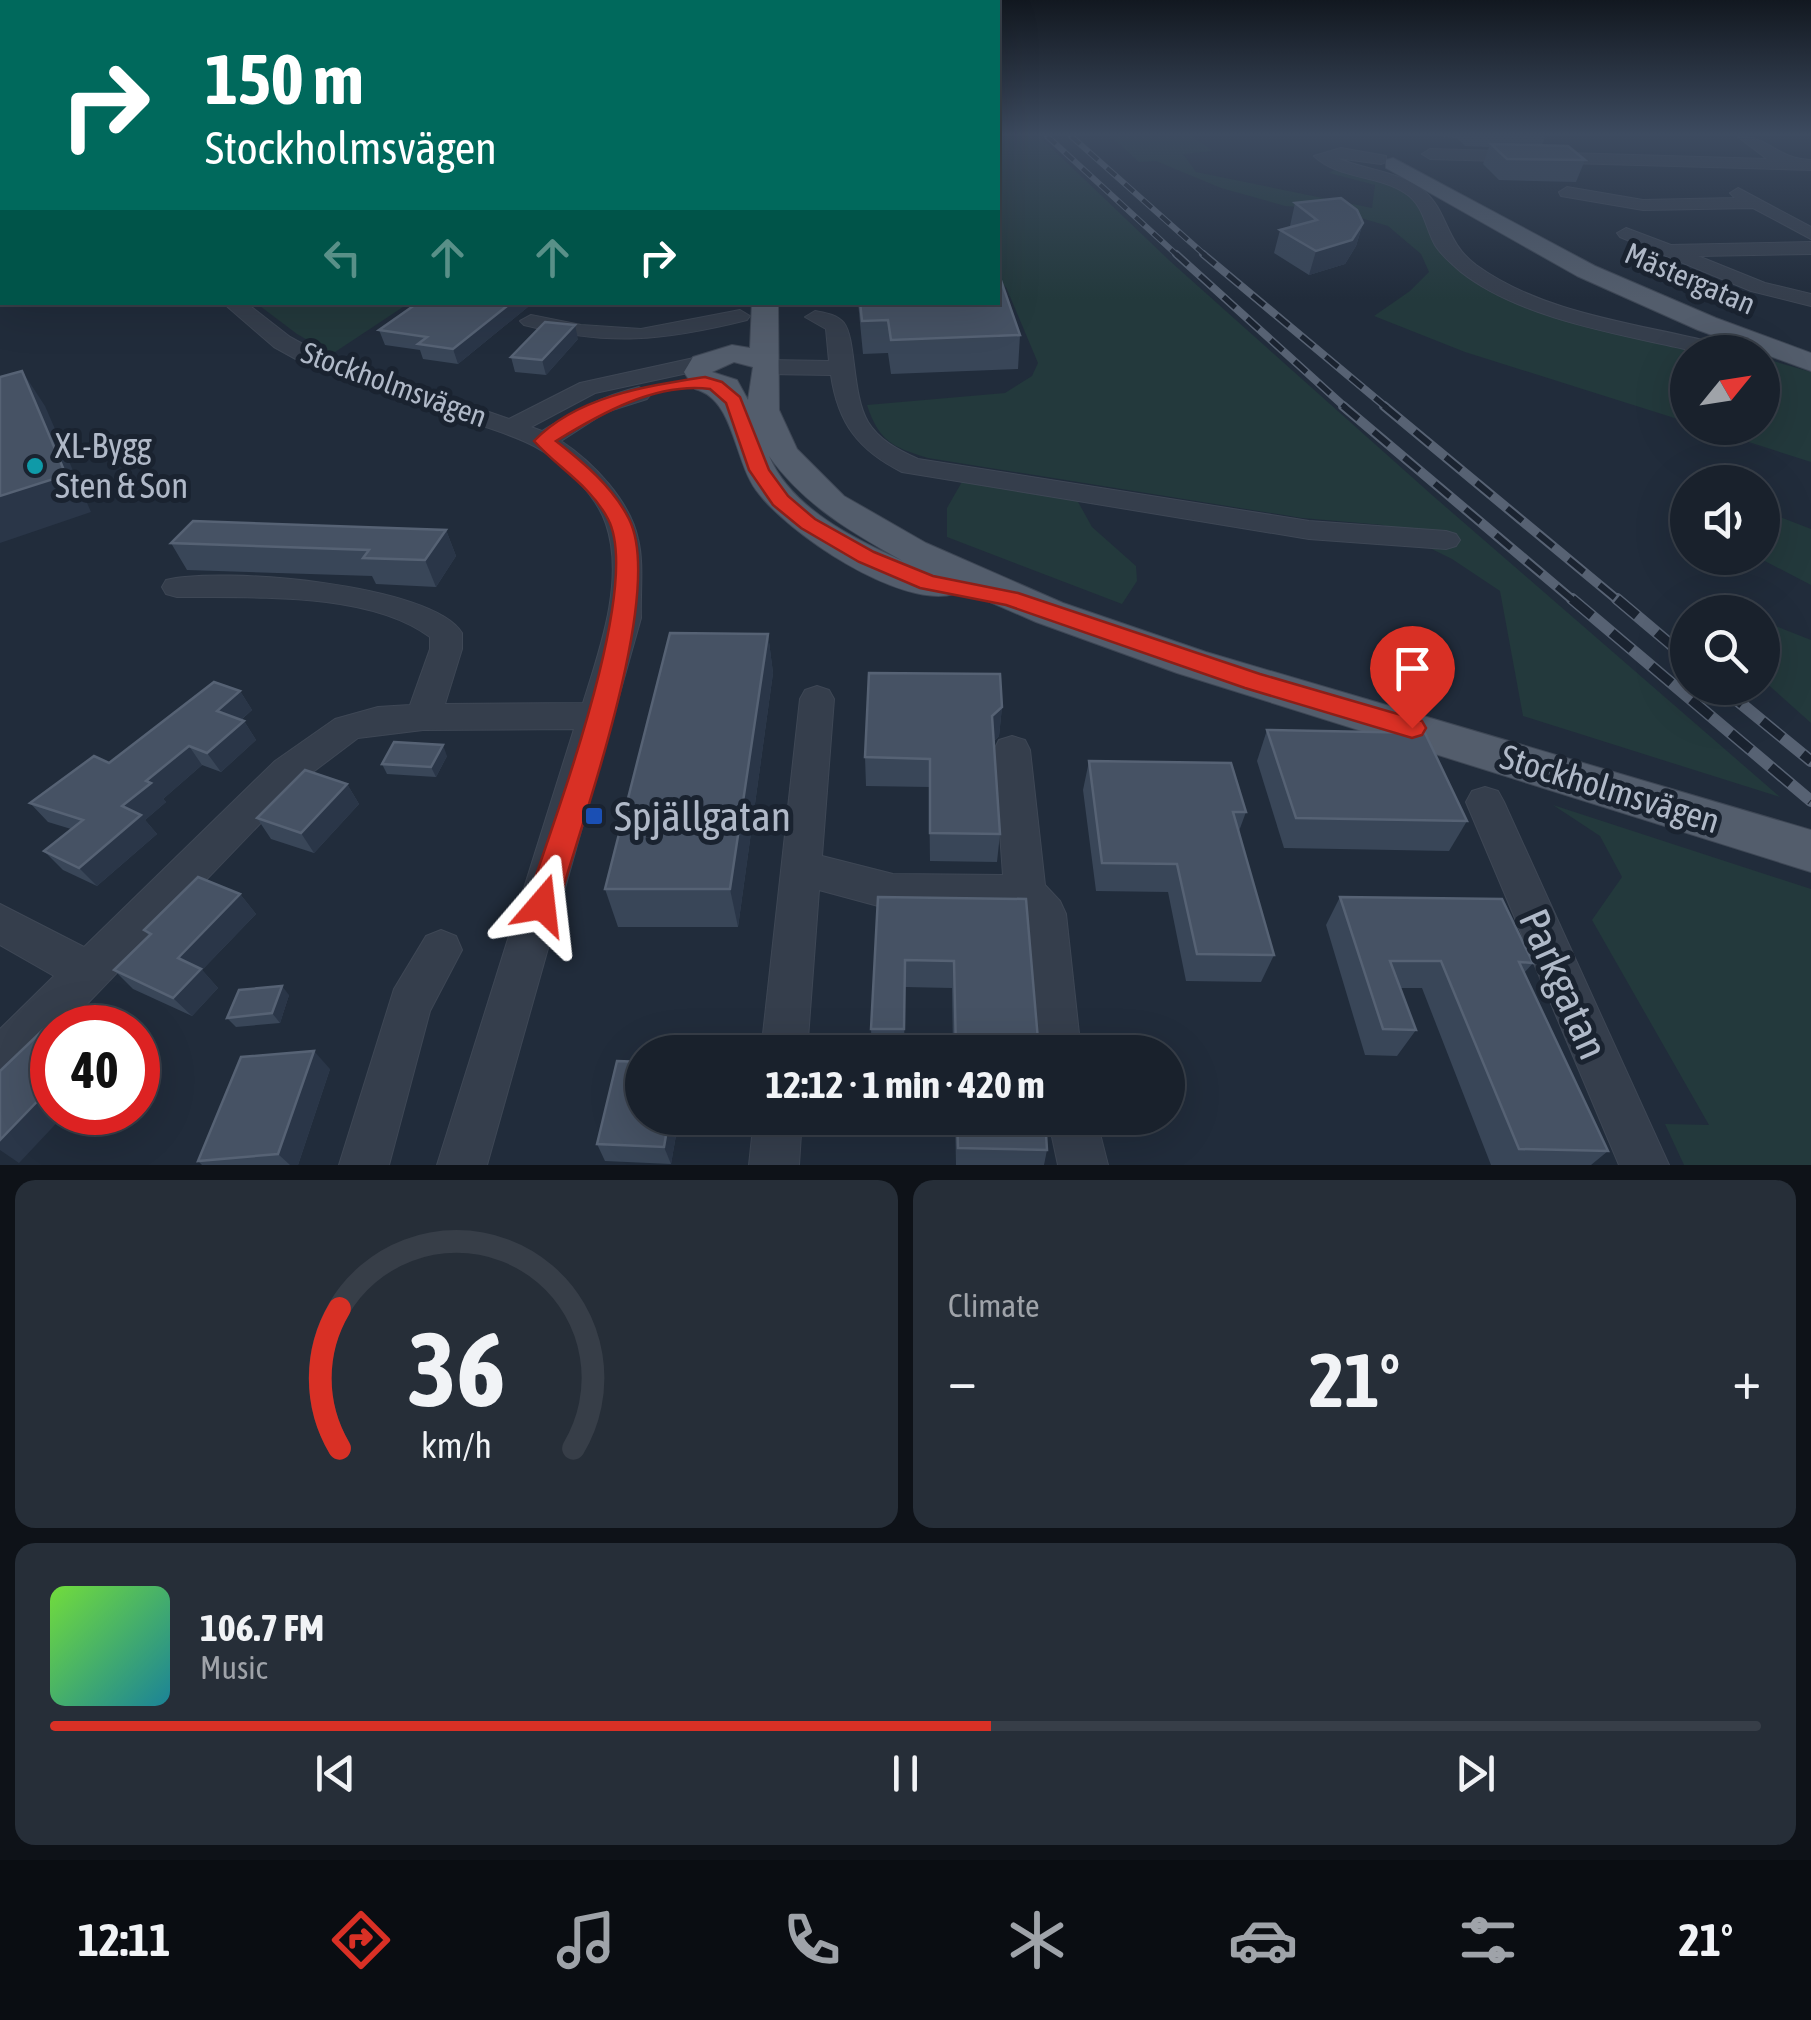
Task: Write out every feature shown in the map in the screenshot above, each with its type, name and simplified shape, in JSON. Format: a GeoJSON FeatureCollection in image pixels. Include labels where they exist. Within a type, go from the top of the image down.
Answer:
{"type":"FeatureCollection","features":[{"type":"Feature","properties":{"kind":"main road","name":"Mästergatan"},"geometry":{"type":"LineString","coordinates":[[1444,190],[1586,270],[1708,324],[1811,363]]}},
{"type":"Feature","properties":{"kind":"main road","name":"Stockholmsvägen"},"geometry":{"type":"LineString","coordinates":[[765,305],[764,367],[769,426],[782,454],[808,483],[846,514],[1010,598],[1254,682],[1811,851]]}},
{"type":"Feature","properties":{"kind":"main road"},"geometry":{"type":"LineString","coordinates":[[743,309],[734,334],[710,372],[734,387],[764,367]]}},
{"type":"Feature","properties":{"kind":"main road","name":"Stockholmsvägen"},"geometry":{"type":"LineString","coordinates":[[710,372],[734,401],[759,470],[780,501],[808,523],[866,557],[928,583],[1010,598]]}},
{"type":"Feature","properties":{"kind":"street"},"geometry":{"type":"LineString","coordinates":[[1411,190],[1421,196],[1448,250],[1490,281],[1550,308],[1670,339]]}},
{"type":"Feature","properties":{"kind":"street"},"geometry":{"type":"LineString","coordinates":[[1734,190],[1811,234]]}},
{"type":"Feature","properties":{"kind":"street"},"geometry":{"type":"LineString","coordinates":[[1566,192],[1644,205],[1756,203]]}},
{"type":"Feature","properties":{"kind":"street"},"geometry":{"type":"LineString","coordinates":[[1626,232],[1758,288],[1811,300]]}},
{"type":"Feature","properties":{"kind":"street"},"geometry":{"type":"LineString","coordinates":[[1669,251],[1811,248]]}},
{"type":"Feature","properties":{"kind":"street"},"geometry":{"type":"LineString","coordinates":[[1778,249],[1811,269]]}},
{"type":"Feature","properties":{"kind":"street","name":"Stockholmsvägen"},"geometry":{"type":"LineString","coordinates":[[236,305],[282,342],[311,358],[527,434],[588,388],[710,372]]}},
{"type":"Feature","properties":{"kind":"street"},"geometry":{"type":"LineString","coordinates":[[531,320],[581,331],[640,335],[743,309]]}},
{"type":"Feature","properties":{"kind":"street"},"geometry":{"type":"LineString","coordinates":[[815,317],[836,327],[850,411],[862,435],[888,457],[910,466],[1310,530],[1446,540]]}},
{"type":"Feature","properties":{"kind":"street"},"geometry":{"type":"LineString","coordinates":[[764,367],[840,368]]}},
{"type":"Feature","properties":{"kind":"street"},"geometry":{"type":"LineString","coordinates":[[527,434],[618,399],[710,372]]}},
{"type":"Feature","properties":{"kind":"street"},"geometry":{"type":"LineString","coordinates":[[462,1165],[625,618],[625,543],[619,520],[565,455],[527,434]]}},
{"type":"Feature","properties":{"kind":"street"},"geometry":{"type":"LineString","coordinates":[[177,586],[290,588],[407,610],[436,621],[446,633],[446,649],[423,717]]}},
{"type":"Feature","properties":{"kind":"street"},"geometry":{"type":"LineString","coordinates":[[786,1035],[816,699]]}},
{"type":"Feature","properties":{"kind":"street"},"geometry":{"type":"LineString","coordinates":[[0,1061],[318,746],[347,728],[378,720],[423,717],[598,716]]}},
{"type":"Feature","properties":{"kind":"street"},"geometry":{"type":"LineString","coordinates":[[1012,750],[1025,893],[1046,914],[1057,1035]]}},
{"type":"Feature","properties":{"kind":"street","name":"Parkgatan"},"geometry":{"type":"LineString","coordinates":[[1484,802],[1644,1165]]}},
{"type":"Feature","properties":{"kind":"street"},"geometry":{"type":"LineString","coordinates":[[801,868],[893,892],[1025,893]]}},
{"type":"Feature","properties":{"kind":"street"},"geometry":{"type":"LineString","coordinates":[[0,922],[88,972]]}},
{"type":"Feature","properties":{"kind":"street"},"geometry":{"type":"LineString","coordinates":[[364,1165],[410,1004],[440,950]]}},
{"type":"Feature","properties":{"kind":"street"},"geometry":{"type":"LineString","coordinates":[[774,1165],[777,1135]]}},
{"type":"Feature","properties":{"kind":"street"},"geometry":{"type":"LineString","coordinates":[[1076,1135],[1083,1165]]}},
{"type":"Feature","properties":{"kind":"green space"},"geometry":{"type":"Polygon","coordinates":[[[1000,190],[1096,190],[1432,495],[1780,797],[1523,716],[1500,591],[1452,559],[1383,525],[1302,518],[928,458],[905,450],[882,435],[867,405],[1005,393],[1032,376],[1038,363],[1006,287],[1000,284],[1000,190]]]}},
{"type":"Feature","properties":{"kind":"green space"},"geometry":{"type":"Polygon","coordinates":[[[1229,190],[1286,190],[1372,208],[1374,190],[1405,190],[1414,196],[1442,250],[1483,281],[1670,342],[1670,417],[1465,352],[1374,316],[1429,272],[1421,254],[1388,226],[1334,210],[1285,206],[1229,190]]]}},
{"type":"Feature","properties":{"kind":"green space"},"geometry":{"type":"Polygon","coordinates":[[[259,305],[406,305],[332,354],[259,305]]]}},
{"type":"Feature","properties":{"kind":"green space"},"geometry":{"type":"Polygon","coordinates":[[[1780,363],[1811,372],[1811,462],[1758,445],[1780,445],[1780,363]]]}},
{"type":"Feature","properties":{"kind":"green space"},"geometry":{"type":"Polygon","coordinates":[[[963,480],[1077,500],[1092,527],[1136,566],[1137,581],[1122,604],[947,537],[947,508],[963,480]]]}},
{"type":"Feature","properties":{"kind":"green space"},"geometry":{"type":"Polygon","coordinates":[[[1780,517],[1811,529],[1811,585],[1780,569],[1780,517]]]}},
{"type":"Feature","properties":{"kind":"green space"},"geometry":{"type":"Polygon","coordinates":[[[1780,628],[1811,640],[1811,723],[1780,695],[1780,628]]]}},
{"type":"Feature","properties":{"kind":"green space"},"geometry":{"type":"Polygon","coordinates":[[[1553,805],[1811,889],[1811,1165],[1684,1165],[1665,1124],[1709,1125],[1592,920],[1622,877],[1600,836],[1553,805]]]}},
{"type":"Feature","properties":{"kind":"building"},"geometry":{"type":"Polygon","coordinates":[[[1341,198],[1357,210],[1363,223],[1352,240],[1316,251],[1280,230],[1317,220],[1295,203],[1341,198]]]}},
{"type":"Feature","properties":{"kind":"building"},"geometry":{"type":"Polygon","coordinates":[[[1000,278],[1020,335],[891,340],[888,320],[862,321],[860,305],[1000,305],[1000,278]]]}},
{"type":"Feature","properties":{"kind":"building"},"geometry":{"type":"Polygon","coordinates":[[[415,305],[508,305],[453,349],[418,344],[427,337],[379,330],[415,305]]]}},
{"type":"Feature","properties":{"kind":"building"},"geometry":{"type":"Polygon","coordinates":[[[545,322],[575,325],[542,360],[511,357],[545,322]]]}},
{"type":"Feature","properties":{"kind":"building"},"geometry":{"type":"Polygon","coordinates":[[[22,371],[66,475],[0,496],[0,377],[22,371]]]}},
{"type":"Feature","properties":{"kind":"building"},"geometry":{"type":"Polygon","coordinates":[[[193,521],[446,530],[425,560],[363,558],[369,550],[171,543],[193,521]]]}},
{"type":"Feature","properties":{"kind":"building"},"geometry":{"type":"Polygon","coordinates":[[[670,633],[768,634],[730,889],[605,889],[670,633]]]}},
{"type":"Feature","properties":{"kind":"building"},"geometry":{"type":"Polygon","coordinates":[[[869,673],[1000,674],[1002,707],[992,716],[1000,834],[930,833],[930,759],[865,757],[869,673]]]}},
{"type":"Feature","properties":{"kind":"building"},"geometry":{"type":"Polygon","coordinates":[[[214,682],[240,691],[217,711],[244,721],[207,753],[189,746],[146,781],[151,783],[122,806],[141,815],[79,868],[44,851],[83,820],[30,803],[94,756],[109,763],[214,682]]]}},
{"type":"Feature","properties":{"kind":"building"},"geometry":{"type":"Polygon","coordinates":[[[1267,730],[1425,733],[1467,821],[1296,818],[1267,730]]]}},
{"type":"Feature","properties":{"kind":"building"},"geometry":{"type":"Polygon","coordinates":[[[394,742],[443,745],[431,767],[382,764],[394,742]]]}},
{"type":"Feature","properties":{"kind":"building"},"geometry":{"type":"Polygon","coordinates":[[[1089,761],[1231,763],[1246,812],[1233,812],[1274,955],[1197,954],[1177,864],[1102,863],[1089,761]]]}},
{"type":"Feature","properties":{"kind":"building"},"geometry":{"type":"Polygon","coordinates":[[[305,770],[347,784],[301,833],[257,818],[305,770]]]}},
{"type":"Feature","properties":{"kind":"building"},"geometry":{"type":"Polygon","coordinates":[[[198,877],[240,894],[178,958],[201,969],[173,998],[114,970],[151,934],[144,930],[198,877]]]}},
{"type":"Feature","properties":{"kind":"building"},"geometry":{"type":"Polygon","coordinates":[[[878,897],[1026,899],[1038,1035],[956,1035],[954,961],[905,960],[904,1029],[871,1029],[878,897]]]}},
{"type":"Feature","properties":{"kind":"building"},"geometry":{"type":"Polygon","coordinates":[[[1340,897],[1502,899],[1533,963],[1519,962],[1608,1151],[1519,1149],[1441,961],[1390,961],[1416,1030],[1383,1029],[1340,897]]]}},
{"type":"Feature","properties":{"kind":"building"},"geometry":{"type":"Polygon","coordinates":[[[282,986],[272,1013],[227,1018],[239,990],[282,986]]]}},
{"type":"Feature","properties":{"kind":"building"},"geometry":{"type":"Polygon","coordinates":[[[30,1042],[30,1109],[0,1140],[0,1071],[30,1042]]]}},
{"type":"Feature","properties":{"kind":"building"},"geometry":{"type":"Polygon","coordinates":[[[314,1051],[278,1154],[198,1161],[241,1057],[314,1051]]]}},
{"type":"Feature","properties":{"kind":"building"},"geometry":{"type":"Polygon","coordinates":[[[617,1061],[625,1061],[625,1135],[666,1135],[664,1147],[597,1144],[617,1061]]]}},
{"type":"Feature","properties":{"kind":"building"},"geometry":{"type":"Polygon","coordinates":[[[958,1135],[1046,1135],[1047,1150],[958,1148],[958,1135]]]}},
{"type":"Feature","properties":{"kind":"railway"},"geometry":{"type":"LineString","coordinates":[[1106,190],[1178,256]]}},
{"type":"Feature","properties":{"kind":"railway"},"geometry":{"type":"LineString","coordinates":[[1132,190],[1206,256]]}},
{"type":"Feature","properties":{"kind":"railway"},"geometry":{"type":"LineString","coordinates":[[1176,254],[1346,408]]}},
{"type":"Feature","properties":{"kind":"railway"},"geometry":{"type":"LineString","coordinates":[[1203,254],[1387,408]]}},
{"type":"Feature","properties":{"kind":"railway"},"geometry":{"type":"LineString","coordinates":[[1343,406],[1575,602]]}},
{"type":"Feature","properties":{"kind":"railway"},"geometry":{"type":"LineString","coordinates":[[1384,406],[1620,602]]}},
{"type":"Feature","properties":{"kind":"railway"},"geometry":{"type":"LineString","coordinates":[[1572,599],[1811,801]]}},
{"type":"Feature","properties":{"kind":"railway"},"geometry":{"type":"LineString","coordinates":[[1617,599],[1670,644]]}},
{"type":"Feature","properties":{"kind":"railway"},"geometry":{"type":"LineString","coordinates":[[1743,705],[1811,761]]}},
{"type":"Feature","properties":{"kind":"place","name":"XL-Bygg Sten & Son"},"geometry":{"type":"Point","coordinates":[35,466]}},
{"type":"Feature","properties":{"kind":"place","name":"Spjällgatan"},"geometry":{"type":"Point","coordinates":[594,816]}},
{"type":"Feature","properties":{"kind":"route"},"geometry":{"type":"LineString","coordinates":[[542,905],[612,674],[627,592],[625,543],[619,520],[583,472],[544,441],[598,407],[651,390],[705,383],[716,386],[734,401],[759,470],[780,501],[808,523],[866,557],[928,583],[1010,598],[1254,682],[1412,728]]}}]}
